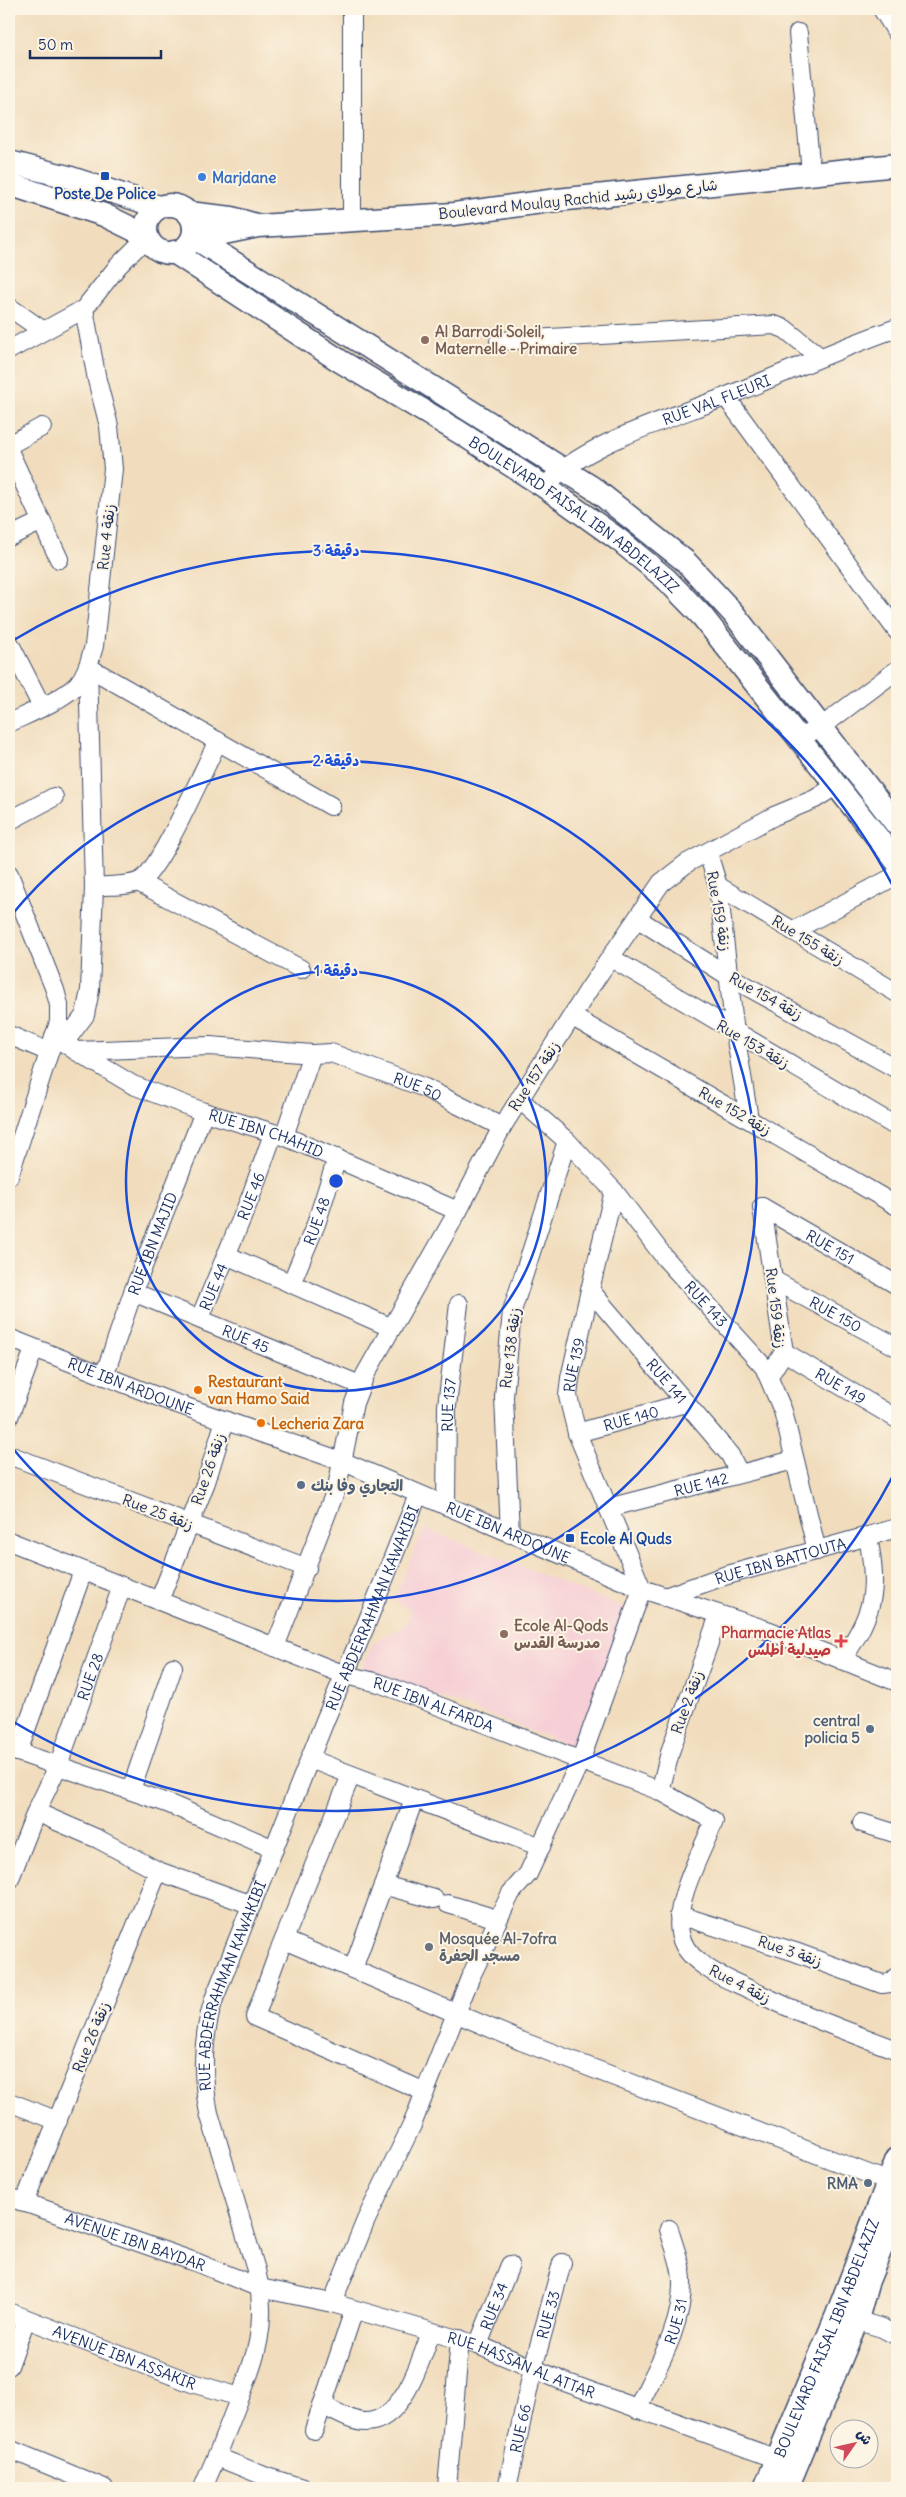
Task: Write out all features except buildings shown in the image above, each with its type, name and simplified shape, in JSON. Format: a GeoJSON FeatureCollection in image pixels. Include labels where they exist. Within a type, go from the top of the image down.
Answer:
{"type":"FeatureCollection","features":[{"type":"Feature","properties":{"kind":"main road"},"geometry":{"type":"LineString","coordinates":[[9,162],[68,177],[159,207],[169,205],[180,207],[192,226],[182,250],[164,252],[148,239],[104,215],[10,189]]}},
{"type":"Feature","properties":{"kind":"main road","name":"Boulevard Moulay Rachid شارع مولاي رشيد"},"geometry":{"type":"LineString","coordinates":[[192,226],[232,218],[258,226],[454,214],[811,173],[897,165]]}},
{"type":"Feature","properties":{"kind":"main road"},"geometry":{"type":"LineString","coordinates":[[148,239],[148,219],[159,207]]}},
{"type":"Feature","properties":{"kind":"main road","name":"BOULEVARD FAISAL IBN ABDELAZIZ"},"geometry":{"type":"LineString","coordinates":[[192,226],[442,394],[593,488],[635,519],[686,561],[733,613],[897,825]]}},
{"type":"Feature","properties":{"kind":"main road","name":"BOULEVARD FAISAL IBN ABDELAZIZ"},"geometry":{"type":"LineString","coordinates":[[174,252],[340,361],[545,487],[619,540],[666,578],[702,616],[897,862]]}},
{"type":"Feature","properties":{"kind":"main road"},"geometry":{"type":"LineString","coordinates":[[433,417],[442,394]]}},
{"type":"Feature","properties":{"kind":"main road","name":"BOULEVARD FAISAL IBN ABDELAZIZ"},"geometry":{"type":"LineString","coordinates":[[787,2488],[847,2318],[887,2181],[897,2159]]}},
{"type":"Feature","properties":{"kind":"main road","name":"BOULEVARD FAISAL IBN ABDELAZIZ"},"geometry":{"type":"LineString","coordinates":[[766,2488],[777,2459],[847,2318],[867,2283],[897,2209]]}},
{"type":"Feature","properties":{"kind":"street"},"geometry":{"type":"LineString","coordinates":[[352,9],[352,220]]}},
{"type":"Feature","properties":{"kind":"street"},"geometry":{"type":"LineString","coordinates":[[882,9],[897,32]]}},
{"type":"Feature","properties":{"kind":"street"},"geometry":{"type":"LineString","coordinates":[[798,33],[811,173]]}},
{"type":"Feature","properties":{"kind":"street"},"geometry":{"type":"LineString","coordinates":[[9,350],[42,330],[84,309],[118,266],[148,239]]}},
{"type":"Feature","properties":{"kind":"street"},"geometry":{"type":"LineString","coordinates":[[9,307],[42,330]]}},
{"type":"Feature","properties":{"kind":"street","name":"Rue 4 زنقة"},"geometry":{"type":"LineString","coordinates":[[9,723],[42,707],[77,684],[88,667],[94,646],[113,469],[109,426],[97,380],[84,309]]}},
{"type":"Feature","properties":{"kind":"street"},"geometry":{"type":"LineString","coordinates":[[499,341],[774,325],[785,329],[820,357]]}},
{"type":"Feature","properties":{"kind":"street","name":"RUE VAL FLEURI"},"geometry":{"type":"LineString","coordinates":[[545,487],[561,469],[596,450],[820,357],[897,328]]}},
{"type":"Feature","properties":{"kind":"street"},"geometry":{"type":"LineString","coordinates":[[726,397],[897,631]]}},
{"type":"Feature","properties":{"kind":"street"},"geometry":{"type":"LineString","coordinates":[[9,445],[42,427]]}},
{"type":"Feature","properties":{"kind":"street"},"geometry":{"type":"LineString","coordinates":[[9,451],[59,559]]}},
{"type":"Feature","properties":{"kind":"street"},"geometry":{"type":"LineString","coordinates":[[9,537],[42,521]]}},
{"type":"Feature","properties":{"kind":"street"},"geometry":{"type":"LineString","coordinates":[[9,642],[42,707]]}},
{"type":"Feature","properties":{"kind":"street"},"geometry":{"type":"LineString","coordinates":[[88,667],[331,806]]}},
{"type":"Feature","properties":{"kind":"street"},"geometry":{"type":"LineString","coordinates":[[9,1176],[61,1046],[85,1015],[90,990],[94,887],[88,667]]}},
{"type":"Feature","properties":{"kind":"street"},"geometry":{"type":"LineString","coordinates":[[798,738],[821,727],[897,670]]}},
{"type":"Feature","properties":{"kind":"street"},"geometry":{"type":"LineString","coordinates":[[94,887],[138,882],[146,877],[169,841],[218,741]]}},
{"type":"Feature","properties":{"kind":"street","name":"Rue 157 زنقة"},"geometry":{"type":"LineString","coordinates":[[275,1647],[329,1510],[344,1462],[352,1412],[360,1385],[458,1211],[502,1127],[573,1016],[667,877],[678,868],[774,816],[815,799],[837,785]]}},
{"type":"Feature","properties":{"kind":"street"},"geometry":{"type":"LineString","coordinates":[[9,821],[54,797]]}},
{"type":"Feature","properties":{"kind":"street","name":"Rue 159 زنقة"},"geometry":{"type":"LineString","coordinates":[[708,853],[718,886],[730,977],[735,1034],[749,1119]]}},
{"type":"Feature","properties":{"kind":"street"},"geometry":{"type":"LineString","coordinates":[[793,931],[897,875]]}},
{"type":"Feature","properties":{"kind":"street"},"geometry":{"type":"LineString","coordinates":[[138,882],[301,970]]}},
{"type":"Feature","properties":{"kind":"street"},"geometry":{"type":"LineString","coordinates":[[11,886],[59,1005],[61,1046]]}},
{"type":"Feature","properties":{"kind":"street","name":"Rue 155 زنقة"},"geometry":{"type":"LineString","coordinates":[[718,886],[897,993]]}},
{"type":"Feature","properties":{"kind":"street","name":"Rue 154 زنقة"},"geometry":{"type":"LineString","coordinates":[[638,919],[730,977],[897,1069]]}},
{"type":"Feature","properties":{"kind":"street","name":"Rue 153 زنقة"},"geometry":{"type":"LineString","coordinates":[[611,958],[735,1034],[897,1127]]}},
{"type":"Feature","properties":{"kind":"street","name":"Rue 152 زنقة"},"geometry":{"type":"LineString","coordinates":[[573,1016],[594,1031],[897,1206]]}},
{"type":"Feature","properties":{"kind":"street","name":"RUE IBN CHAHID"},"geometry":{"type":"LineString","coordinates":[[9,1035],[61,1046],[210,1046],[312,1054],[331,1053]]}},
{"type":"Feature","properties":{"kind":"street","name":"RUE IBN CHAHID"},"geometry":{"type":"LineString","coordinates":[[61,1046],[133,1085],[204,1112],[279,1135],[458,1211]]}},
{"type":"Feature","properties":{"kind":"street","name":"RUE 50"},"geometry":{"type":"LineString","coordinates":[[331,1053],[425,1088],[502,1127]]}},
{"type":"Feature","properties":{"kind":"street","name":"RUE 46"},"geometry":{"type":"LineString","coordinates":[[226,1255],[279,1135],[312,1054]]}},
{"type":"Feature","properties":{"kind":"street","name":"RUE 143"},"geometry":{"type":"LineString","coordinates":[[519,1099],[567,1140],[614,1191],[665,1258],[734,1333],[769,1376],[783,1411],[817,1551]]}},
{"type":"Feature","properties":{"kind":"street","name":"RUE IBN MAJID"},"geometry":{"type":"LineString","coordinates":[[104,1376],[132,1292],[204,1112]]}},
{"type":"Feature","properties":{"kind":"street","name":"Rue 138 زنقة"},"geometry":{"type":"LineString","coordinates":[[510,1534],[504,1397],[512,1311],[567,1140]]}},
{"type":"Feature","properties":{"kind":"street","name":"RUE 48"},"geometry":{"type":"LineString","coordinates":[[290,1284],[316,1224],[337,1158]]}},
{"type":"Feature","properties":{"kind":"street","name":"RUE 139"},"geometry":{"type":"LineString","coordinates":[[614,1191],[570,1378],[568,1396],[577,1433],[642,1589]]}},
{"type":"Feature","properties":{"kind":"street","name":"Rue 159 زنقة"},"geometry":{"type":"LineString","coordinates":[[762,1207],[784,1352],[769,1376]]}},
{"type":"Feature","properties":{"kind":"street","name":"RUE 151"},"geometry":{"type":"LineString","coordinates":[[762,1207],[897,1284]]}},
{"type":"Feature","properties":{"kind":"street"},"geometry":{"type":"LineString","coordinates":[[226,1255],[392,1328]]}},
{"type":"Feature","properties":{"kind":"street","name":"RUE 44"},"geometry":{"type":"LineString","coordinates":[[200,1318],[226,1255]]}},
{"type":"Feature","properties":{"kind":"street","name":"RUE 150"},"geometry":{"type":"LineString","coordinates":[[774,1281],[897,1347]]}},
{"type":"Feature","properties":{"kind":"street","name":"RUE 141"},"geometry":{"type":"LineString","coordinates":[[590,1290],[730,1454],[739,1474]]}},
{"type":"Feature","properties":{"kind":"street","name":"RUE 45"},"geometry":{"type":"LineString","coordinates":[[132,1292],[200,1318],[360,1385]]}},
{"type":"Feature","properties":{"kind":"street","name":"RUE 137"},"geometry":{"type":"LineString","coordinates":[[446,1506],[447,1406],[459,1304]]}},
{"type":"Feature","properties":{"kind":"street","name":"RUE IBN ARDOUNE"},"geometry":{"type":"LineString","coordinates":[[9,1338],[104,1376],[344,1462],[642,1589],[770,1631],[897,1682]]}},
{"type":"Feature","properties":{"kind":"street"},"geometry":{"type":"LineString","coordinates":[[9,1417],[34,1349]]}},
{"type":"Feature","properties":{"kind":"street","name":"RUE 149"},"geometry":{"type":"LineString","coordinates":[[784,1352],[897,1419]]}},
{"type":"Feature","properties":{"kind":"street","name":"RUE 140"},"geometry":{"type":"LineString","coordinates":[[577,1433],[685,1403]]}},
{"type":"Feature","properties":{"kind":"street","name":"Rue 26 زنقة"},"geometry":{"type":"LineString","coordinates":[[159,1601],[188,1523],[206,1482],[225,1420]]}},
{"type":"Feature","properties":{"kind":"street","name":"Rue 25 زنقة"},"geometry":{"type":"LineString","coordinates":[[9,1455],[307,1568]]}},
{"type":"Feature","properties":{"kind":"street","name":"RUE 142"},"geometry":{"type":"LineString","coordinates":[[608,1508],[794,1460]]}},
{"type":"Feature","properties":{"kind":"street","name":"RUE ABDERRAHMAN KAWAKIBI"},"geometry":{"type":"LineString","coordinates":[[202,2488],[217,2457],[248,2380],[260,2335],[262,2314],[260,2288],[209,2113],[204,2087],[203,2054],[205,2031],[214,1999],[418,1495]]}},
{"type":"Feature","properties":{"kind":"street","name":"RUE IBN BATTOUTA"},"geometry":{"type":"LineString","coordinates":[[665,1597],[724,1576],[897,1528]]}},
{"type":"Feature","properties":{"kind":"street"},"geometry":{"type":"LineString","coordinates":[[842,1660],[869,1613],[874,1580],[868,1537]]}},
{"type":"Feature","properties":{"kind":"street","name":"RUE IBN ALFARDA"},"geometry":{"type":"LineString","coordinates":[[9,1541],[345,1675],[379,1683],[527,1741],[660,1790],[714,1821]]}},
{"type":"Feature","properties":{"kind":"street"},"geometry":{"type":"LineString","coordinates":[[83,1571],[14,1750],[195,1814],[274,1849]]}},
{"type":"Feature","properties":{"kind":"street","name":"RUE 28"},"geometry":{"type":"LineString","coordinates":[[9,1881],[36,1812],[58,1766],[122,1586]]}},
{"type":"Feature","properties":{"kind":"street"},"geometry":{"type":"LineString","coordinates":[[332,2303],[366,2220],[425,2092],[455,2013],[497,1919],[511,1893],[528,1874],[581,1760],[642,1589]]}},
{"type":"Feature","properties":{"kind":"street","name":"Rue 2 زنقة"},"geometry":{"type":"LineString","coordinates":[[660,1790],[671,1749],[719,1615]]}},
{"type":"Feature","properties":{"kind":"street"},"geometry":{"type":"LineString","coordinates":[[130,1790],[173,1667]]}},
{"type":"Feature","properties":{"kind":"street"},"geometry":{"type":"LineString","coordinates":[[310,1759],[541,1847]]}},
{"type":"Feature","properties":{"kind":"street"},"geometry":{"type":"LineString","coordinates":[[351,1774],[255,2017],[425,2092]]}},
{"type":"Feature","properties":{"kind":"street"},"geometry":{"type":"LineString","coordinates":[[353,1968],[414,1799]]}},
{"type":"Feature","properties":{"kind":"street"},"geometry":{"type":"LineString","coordinates":[[36,1812],[98,1839],[158,1871],[252,1905]]}},
{"type":"Feature","properties":{"kind":"street","name":"Rue 4 زنقة"},"geometry":{"type":"LineString","coordinates":[[714,1821],[687,1887],[679,1915],[680,1934],[685,1947],[698,1961],[712,1971],[818,2022],[897,2050]]}},
{"type":"Feature","properties":{"kind":"street"},"geometry":{"type":"LineString","coordinates":[[862,1823],[897,1834]]}},
{"type":"Feature","properties":{"kind":"street","name":"Rue 26 زنقة"},"geometry":{"type":"LineString","coordinates":[[16,2200],[58,2122],[158,1871]]}},
{"type":"Feature","properties":{"kind":"street"},"geometry":{"type":"LineString","coordinates":[[383,1885],[497,1919]]}},
{"type":"Feature","properties":{"kind":"street","name":"Rue 3 زنقة"},"geometry":{"type":"LineString","coordinates":[[679,1915],[795,1952],[877,1982],[890,1983],[897,1976]]}},
{"type":"Feature","properties":{"kind":"street"},"geometry":{"type":"LineString","coordinates":[[284,1940],[455,2013],[657,2094],[887,2181]]}},
{"type":"Feature","properties":{"kind":"street"},"geometry":{"type":"LineString","coordinates":[[9,2102],[58,2122]]}},
{"type":"Feature","properties":{"kind":"street","name":"AVENUE IBN BAYDAR"},"geometry":{"type":"LineString","coordinates":[[16,2200],[198,2263],[260,2288]]}},
{"type":"Feature","properties":{"kind":"street","name":"RUE 31"},"geometry":{"type":"LineString","coordinates":[[637,2408],[671,2337],[681,2301],[682,2280],[668,2229]]}},
{"type":"Feature","properties":{"kind":"street","name":"RUE 33"},"geometry":{"type":"LineString","coordinates":[[533,2368],[562,2263]]}},
{"type":"Feature","properties":{"kind":"street","name":"RUE 34"},"geometry":{"type":"LineString","coordinates":[[478,2345],[510,2265]]}},
{"type":"Feature","properties":{"kind":"street","name":"RUE HASSAN AL ATTAR"},"geometry":{"type":"LineString","coordinates":[[260,2288],[332,2303],[460,2339],[637,2408],[777,2459]]}},
{"type":"Feature","properties":{"kind":"street"},"geometry":{"type":"LineString","coordinates":[[314,2430],[354,2310]]}},
{"type":"Feature","properties":{"kind":"street","name":"AVENUE IBN ASSAKIR"},"geometry":{"type":"LineString","coordinates":[[9,2312],[192,2383],[240,2397]]}},
{"type":"Feature","properties":{"kind":"street"},"geometry":{"type":"LineString","coordinates":[[847,2318],[897,2336]]}},
{"type":"Feature","properties":{"kind":"street"},"geometry":{"type":"LineString","coordinates":[[9,2366],[26,2319]]}},
{"type":"Feature","properties":{"kind":"street"},"geometry":{"type":"LineString","coordinates":[[322,2405],[364,2422],[376,2420],[392,2409],[402,2397],[416,2372],[431,2332]]}},
{"type":"Feature","properties":{"kind":"street"},"geometry":{"type":"LineString","coordinates":[[447,2488],[460,2339]]}},
{"type":"Feature","properties":{"kind":"street","name":"RUE 66"},"geometry":{"type":"LineString","coordinates":[[507,2488],[533,2368]]}},
{"type":"Feature","properties":{"kind":"street"},"geometry":{"type":"LineString","coordinates":[[9,2449],[69,2481],[104,2488]]}},
{"type":"Feature","properties":{"kind":"street"},"geometry":{"type":"LineString","coordinates":[[217,2457],[265,2483],[303,2488]]}},
{"type":"Feature","properties":{"kind":"shaded area","name":"Ecole Al-Qods مدرسة القدس"},"geometry":{"type":"Polygon","coordinates":[[[424,1528],[628,1609],[574,1747],[362,1668],[373,1643],[405,1625],[411,1610],[393,1601],[424,1528]]]}},
{"type":"Feature","properties":{"kind":"place","name":"Poste De Police"},"geometry":{"type":"Point","coordinates":[105,176]}},
{"type":"Feature","properties":{"kind":"place","name":"Marjdane"},"geometry":{"type":"Point","coordinates":[202,177]}},
{"type":"Feature","properties":{"kind":"place","name":"Al Barrodi Soleil, Maternelle - Primaire"},"geometry":{"type":"Point","coordinates":[425,340]}},
{"type":"Feature","properties":{"kind":"place","name":"Restaurant van Hamo Said"},"geometry":{"type":"Point","coordinates":[198,1390]}},
{"type":"Feature","properties":{"kind":"place","name":"Lecheria Zara"},"geometry":{"type":"Point","coordinates":[261,1423]}},
{"type":"Feature","properties":{"kind":"place","name":"التجاري وفا بنك"},"geometry":{"type":"Point","coordinates":[301,1485]}},
{"type":"Feature","properties":{"kind":"place","name":"Ecole Al Quds"},"geometry":{"type":"Point","coordinates":[570,1538]}},
{"type":"Feature","properties":{"kind":"place","name":"Ecole Al-Qods مدرسة القدس"},"geometry":{"type":"Point","coordinates":[504,1634]}},
{"type":"Feature","properties":{"kind":"place","name":"Pharmacie Atlas صيدلية أطلس"},"geometry":{"type":"Point","coordinates":[841,1641]}},
{"type":"Feature","properties":{"kind":"place","name":"central policia 5"},"geometry":{"type":"Point","coordinates":[870,1729]}},
{"type":"Feature","properties":{"kind":"place","name":"Mosquée Al-7ofra مسجد الحفرة"},"geometry":{"type":"Point","coordinates":[429,1947]}},
{"type":"Feature","properties":{"kind":"place","name":"RMA"},"geometry":{"type":"Point","coordinates":[868,2183]}}]}
